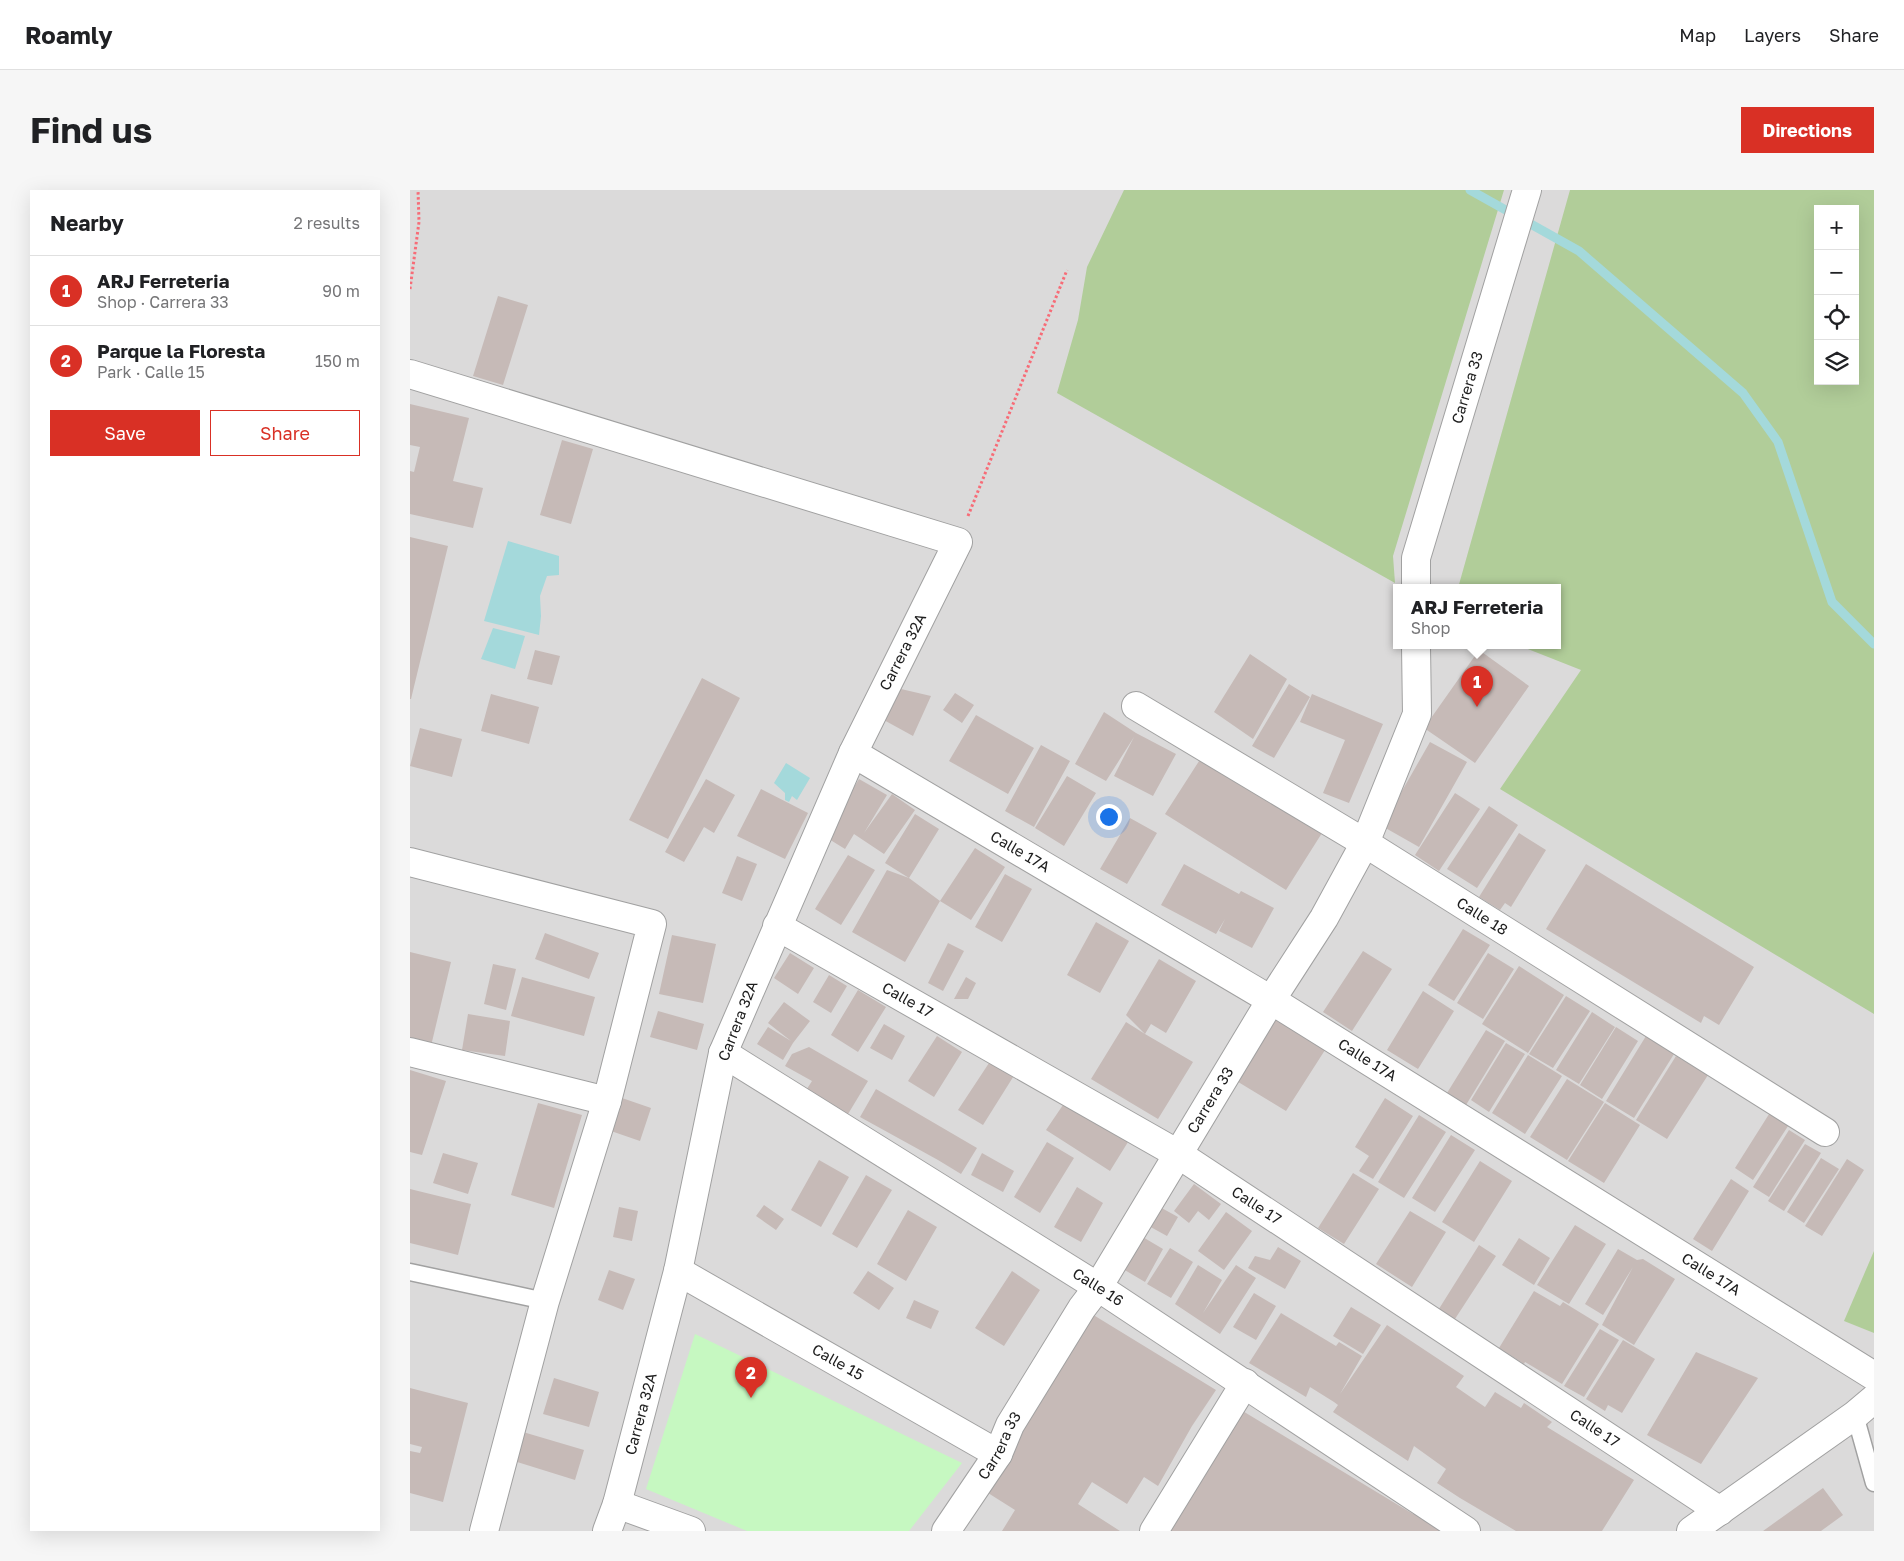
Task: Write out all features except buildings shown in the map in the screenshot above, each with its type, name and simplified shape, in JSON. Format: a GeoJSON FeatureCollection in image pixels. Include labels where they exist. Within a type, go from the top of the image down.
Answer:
{"type":"FeatureCollection","features":[{"type":"Feature","properties":{"kind":"street","name":"Carrera 33"},"geometry":{"type":"LineString","coordinates":[[1416,584],[1416,558],[1528,190]]}},
{"type":"Feature","properties":{"kind":"street"},"geometry":{"type":"LineString","coordinates":[[410,374],[958,542]]}},
{"type":"Feature","properties":{"kind":"street","name":"Carrera 32A"},"geometry":{"type":"LineString","coordinates":[[607,1531],[617,1504],[678,1271],[723,1053],[854,752],[958,542]]}},
{"type":"Feature","properties":{"kind":"street","name":"Carrera 33"},"geometry":{"type":"LineString","coordinates":[[946,1531],[998,1454],[1010,1425],[1082,1308],[1098,1287],[1270,1000],[1324,918],[1366,843],[1417,714],[1416,649]]}},
{"type":"Feature","properties":{"kind":"street","name":"Calle 18"},"geometry":{"type":"LineString","coordinates":[[1136,706],[1366,843],[1825,1132]]}},
{"type":"Feature","properties":{"kind":"street","name":"Calle 17A"},"geometry":{"type":"LineString","coordinates":[[854,752],[1270,1000],[1874,1376]]}},
{"type":"Feature","properties":{"kind":"street"},"geometry":{"type":"LineString","coordinates":[[410,862],[652,924],[607,1101],[546,1301],[484,1531]]}},
{"type":"Feature","properties":{"kind":"street","name":"Calle 17"},"geometry":{"type":"LineString","coordinates":[[777,926],[1178,1154],[1720,1511]]}},
{"type":"Feature","properties":{"kind":"street"},"geometry":{"type":"LineString","coordinates":[[410,1052],[607,1101]]}},
{"type":"Feature","properties":{"kind":"street","name":"Calle 16"},"geometry":{"type":"LineString","coordinates":[[723,1053],[1098,1287],[1466,1531]]}},
{"type":"Feature","properties":{"kind":"street","name":"Calle 15"},"geometry":{"type":"LineString","coordinates":[[678,1271],[998,1454]]}},
{"type":"Feature","properties":{"kind":"street"},"geometry":{"type":"LineString","coordinates":[[1154,1531],[1245,1383]]}},
{"type":"Feature","properties":{"kind":"street"},"geometry":{"type":"LineString","coordinates":[[1691,1531],[1864,1407]]}},
{"type":"Feature","properties":{"kind":"street"},"geometry":{"type":"LineString","coordinates":[[617,1504],[691,1531]]}},
{"type":"Feature","properties":{"kind":"lane"},"geometry":{"type":"LineString","coordinates":[[410,1272],[546,1301]]}},
{"type":"Feature","properties":{"kind":"lane"},"geometry":{"type":"LineString","coordinates":[[1864,1407],[1874,1483]]}},
{"type":"Feature","properties":{"kind":"path"},"geometry":{"type":"LineString","coordinates":[[410,289],[419,222],[418,190]]}},
{"type":"Feature","properties":{"kind":"path"},"geometry":{"type":"LineString","coordinates":[[958,542],[1067,270]]}},
{"type":"Feature","properties":{"kind":"shaded area"},"geometry":{"type":"Polygon","coordinates":[[[410,190],[1874,190],[1874,1531],[410,1531],[410,190]]]}},
{"type":"Feature","properties":{"kind":"green space"},"geometry":{"type":"Polygon","coordinates":[[[1124,190],[1504,190],[1393,556],[1395,583],[1057,393],[1078,320],[1087,267],[1124,190]]]}},
{"type":"Feature","properties":{"kind":"green space"},"geometry":{"type":"Polygon","coordinates":[[[1570,190],[1874,190],[1874,1014],[1500,789],[1581,670],[1528,649],[1561,649],[1561,584],[1459,584],[1570,190]]]}},
{"type":"Feature","properties":{"kind":"green space"},"geometry":{"type":"Polygon","coordinates":[[[1874,1251],[1874,1333],[1844,1321],[1874,1251]]]}},
{"type":"Feature","properties":{"kind":"green space"},"geometry":{"type":"Polygon","coordinates":[[[695,1334],[962,1463],[909,1531],[747,1531],[646,1489],[695,1334]]]}},
{"type":"Feature","properties":{"kind":"water"},"geometry":{"type":"Polygon","coordinates":[[[508,541],[559,556],[559,575],[547,576],[540,596],[541,616],[539,635],[484,621],[508,541]]]}},
{"type":"Feature","properties":{"kind":"water"},"geometry":{"type":"Polygon","coordinates":[[[493,628],[525,636],[515,669],[481,659],[493,628]]]}},
{"type":"Feature","properties":{"kind":"water"},"geometry":{"type":"Polygon","coordinates":[[[786,763],[810,778],[797,800],[792,796],[789,802],[785,800],[785,793],[774,783],[786,763]]]}},
{"type":"Feature","properties":{"kind":"waterway"},"geometry":{"type":"LineString","coordinates":[[1470,190],[1579,251],[1743,393],[1778,442],[1832,602],[1874,644]]}},
{"type":"Feature","properties":{"kind":"place","name":"ARJ Ferreteria"},"geometry":{"type":"Point","coordinates":[1477,707]}},
{"type":"Feature","properties":{"kind":"place","name":"Parque la Floresta"},"geometry":{"type":"Point","coordinates":[751,1398]}}]}
